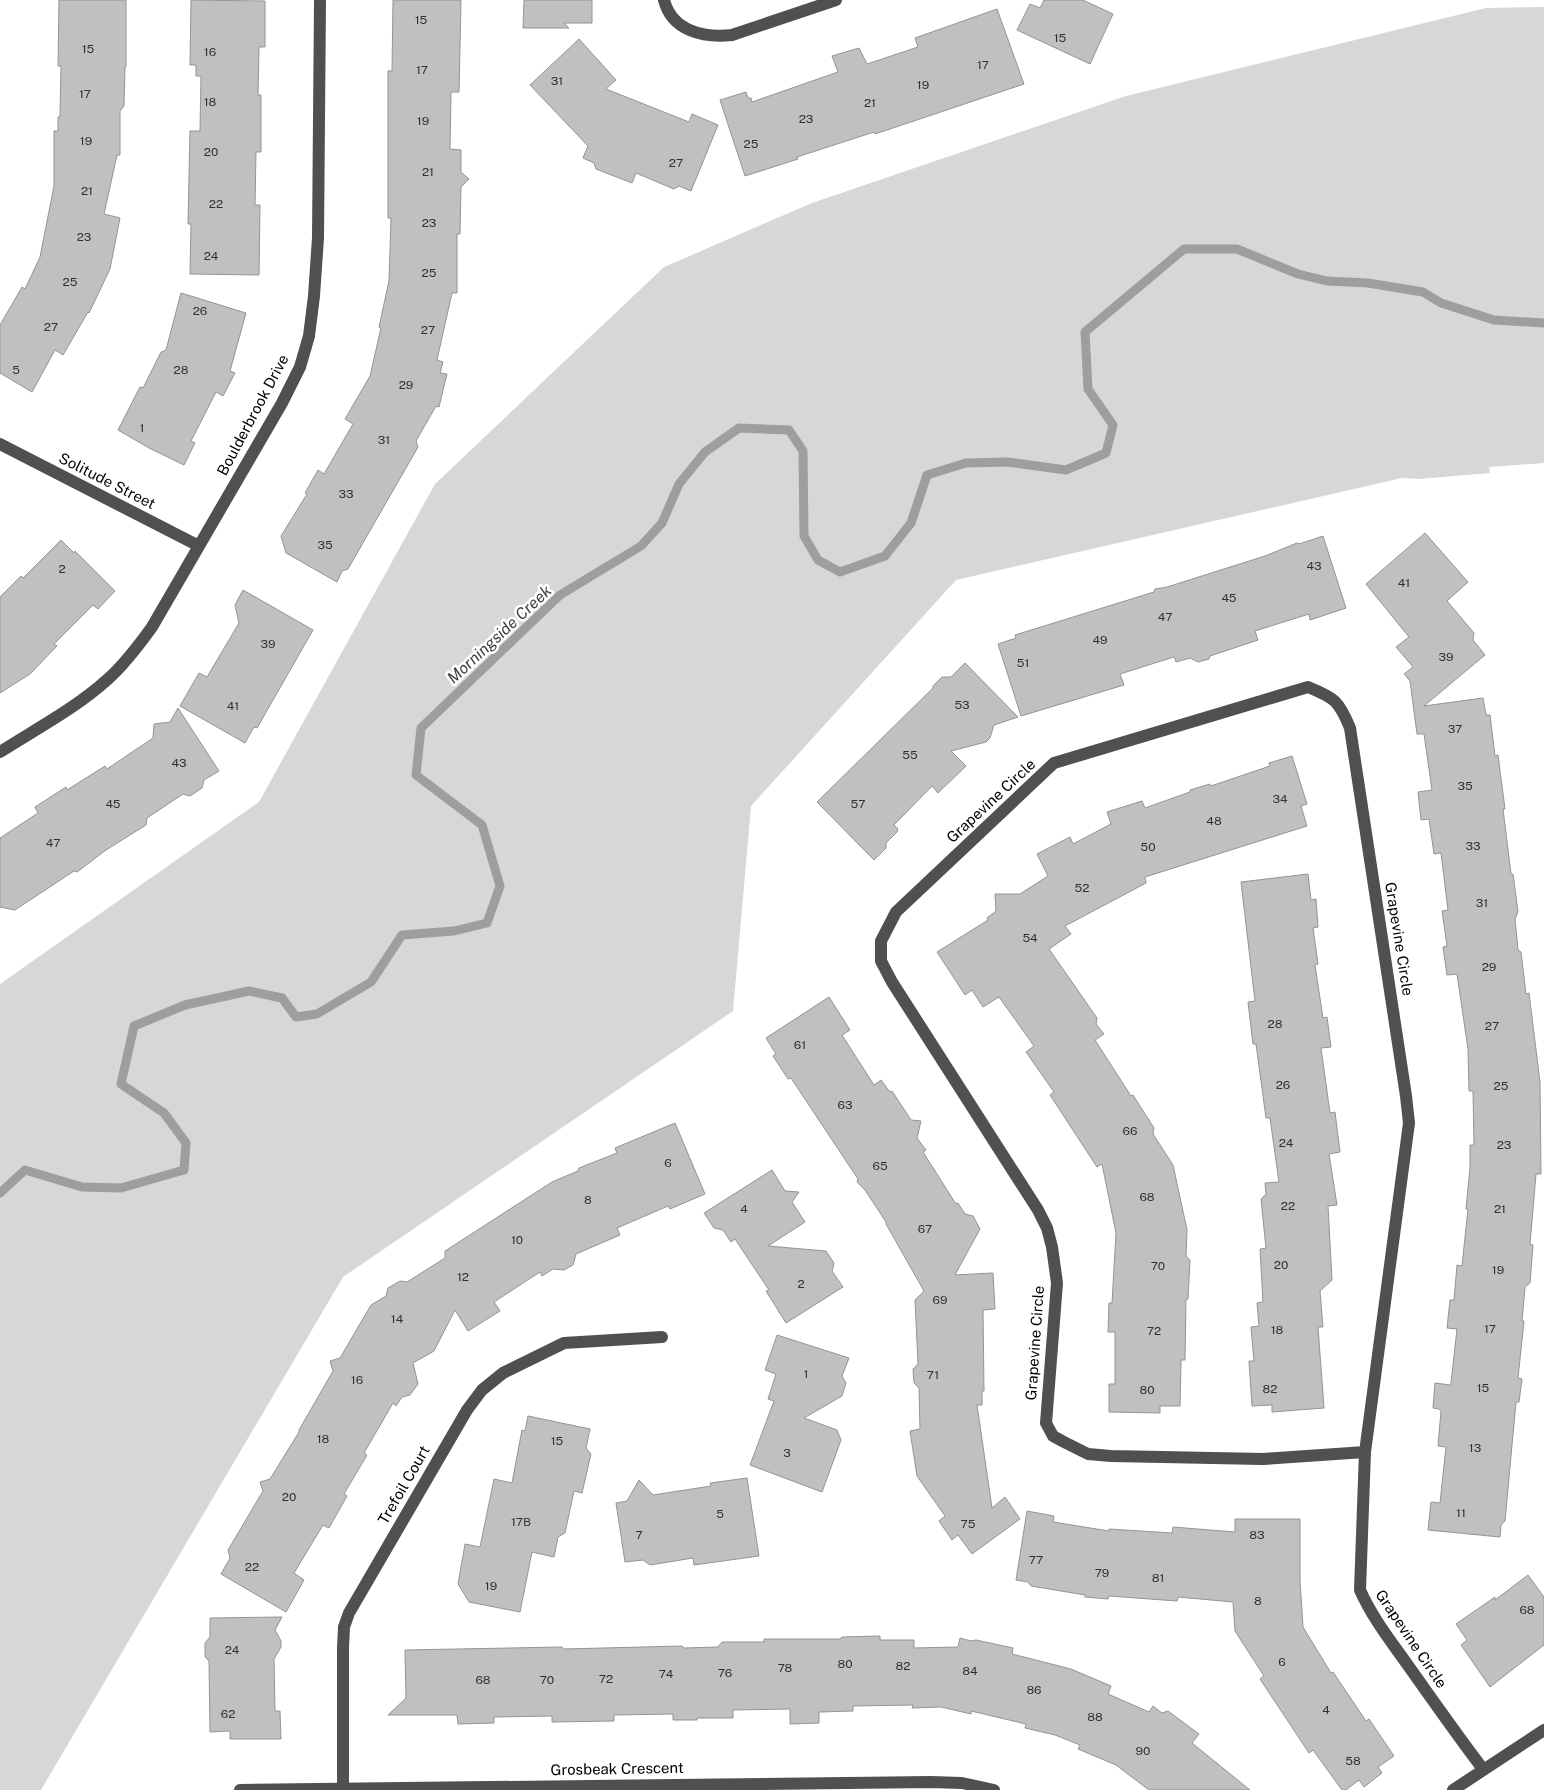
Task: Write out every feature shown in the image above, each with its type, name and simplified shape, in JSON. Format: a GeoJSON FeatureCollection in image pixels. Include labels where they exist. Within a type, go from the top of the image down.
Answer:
{"type":"FeatureCollection","features":[{"type":"Feature","properties":{"kind":"street","name":"Boulderbrook Drive"},"geometry":{"type":"LineString","coordinates":[[0,752],[90,694],[132,655],[152,627],[282,403],[300,367],[309,336],[318,238],[320,0]]}},
{"type":"Feature","properties":{"kind":"street"},"geometry":{"type":"LineString","coordinates":[[664,0],[666,8],[677,23],[688,30],[715,37],[732,35],[836,0]]}},
{"type":"Feature","properties":{"kind":"street","name":"Solitude Street"},"geometry":{"type":"LineString","coordinates":[[0,444],[199,546]]}},
{"type":"Feature","properties":{"kind":"street","name":"Grapevine Circle"},"geometry":{"type":"LineString","coordinates":[[1365,1452],[1263,1459],[1111,1456],[1088,1454],[1053,1436],[1046,1423],[1046,1416],[1057,1283],[1052,1247],[1047,1228],[1038,1210],[892,982],[881,961],[881,941],[896,912],[1054,763],[1308,687],[1327,695],[1342,708],[1350,728],[1409,1123],[1365,1452],[1360,1590],[1373,1616],[1452,1729],[1483,1769]]}},
{"type":"Feature","properties":{"kind":"street","name":"Trefoil Court"},"geometry":{"type":"LineString","coordinates":[[343,1789],[344,1627],[349,1613],[467,1410],[482,1390],[503,1372],[564,1343],[662,1336]]}},
{"type":"Feature","properties":{"kind":"street"},"geometry":{"type":"LineString","coordinates":[[1453,1790],[1544,1730]]}},
{"type":"Feature","properties":{"kind":"street","name":"Grosbeak Crescent"},"geometry":{"type":"LineString","coordinates":[[240,1790],[931,1782],[962,1782],[994,1790]]}},
{"type":"Feature","properties":{"kind":"shaded area"},"geometry":{"type":"Polygon","coordinates":[[[1544,7],[1544,463],[1489,467],[1490,473],[1418,479],[1402,478],[956,580],[751,806],[733,1011],[343,1277],[41,1790],[0,1790],[0,984],[259,802],[435,484],[664,267],[812,203],[1126,96],[1486,8],[1544,7]]]}},
{"type":"Feature","properties":{"kind":"building"},"geometry":{"type":"Polygon","coordinates":[[[59,0],[126,0],[126,67],[124,106],[120,111],[120,155],[117,155],[104,214],[120,218],[110,269],[89,313],[63,355],[55,350],[32,392],[0,373],[0,325],[22,287],[25,289],[40,257],[54,186],[54,131],[58,131],[58,117],[60,117],[61,66],[58,66],[59,0]]]}},
{"type":"Feature","properties":{"kind":"building"},"geometry":{"type":"Polygon","coordinates":[[[191,0],[265,1],[265,47],[259,47],[258,95],[261,95],[261,152],[256,152],[255,205],[260,205],[259,275],[190,274],[191,224],[188,224],[190,131],[200,131],[201,76],[196,76],[196,65],[190,65],[191,0]]]}},
{"type":"Feature","properties":{"kind":"building"},"geometry":{"type":"Polygon","coordinates":[[[393,0],[461,0],[459,92],[451,92],[450,149],[461,150],[461,172],[469,179],[461,187],[460,234],[457,234],[457,293],[452,293],[437,360],[443,362],[440,373],[447,374],[439,407],[436,406],[416,441],[418,447],[348,569],[342,571],[337,582],[286,553],[281,536],[307,494],[305,493],[318,470],[324,474],[353,424],[345,419],[370,376],[381,328],[379,327],[389,281],[391,218],[388,218],[388,71],[392,71],[393,0]]]}},
{"type":"Feature","properties":{"kind":"building"},"geometry":{"type":"Polygon","coordinates":[[[524,0],[592,0],[592,23],[564,23],[569,28],[523,28],[524,0]]]}},
{"type":"Feature","properties":{"kind":"building"},"geometry":{"type":"Polygon","coordinates":[[[1044,0],[1083,0],[1113,14],[1090,64],[1017,30],[1030,4],[1040,8],[1044,0]]]}},
{"type":"Feature","properties":{"kind":"building"},"geometry":{"type":"Polygon","coordinates":[[[997,9],[1024,84],[875,134],[874,132],[797,157],[798,159],[745,176],[720,100],[746,92],[752,102],[838,72],[832,56],[859,48],[867,64],[918,47],[915,38],[997,9]]]}},
{"type":"Feature","properties":{"kind":"building"},"geometry":{"type":"Polygon","coordinates":[[[579,39],[616,80],[606,89],[689,122],[692,114],[718,125],[691,191],[679,186],[674,189],[636,173],[632,183],[596,169],[594,163],[583,158],[588,146],[530,85],[579,39]]]}},
{"type":"Feature","properties":{"kind":"building"},"geometry":{"type":"Polygon","coordinates":[[[181,293],[246,313],[230,371],[235,373],[223,396],[216,392],[191,441],[195,443],[184,465],[118,430],[140,387],[143,388],[161,352],[166,350],[181,293]]]}},
{"type":"Feature","properties":{"kind":"building"},"geometry":{"type":"Polygon","coordinates":[[[1425,533],[1468,582],[1447,601],[1474,633],[1473,640],[1485,655],[1424,706],[1483,698],[1486,715],[1490,715],[1495,756],[1498,755],[1511,874],[1513,874],[1518,912],[1515,919],[1518,950],[1521,952],[1526,994],[1529,993],[1540,1082],[1541,1174],[1536,1174],[1530,1244],[1533,1245],[1530,1283],[1525,1287],[1522,1321],[1524,1321],[1518,1378],[1522,1379],[1519,1402],[1516,1402],[1505,1521],[1501,1525],[1500,1537],[1428,1530],[1431,1502],[1440,1503],[1446,1447],[1438,1446],[1441,1411],[1433,1408],[1435,1383],[1450,1385],[1451,1383],[1457,1329],[1447,1328],[1450,1300],[1454,1300],[1457,1265],[1462,1266],[1468,1209],[1466,1209],[1470,1145],[1474,1145],[1473,1091],[1469,1091],[1468,1049],[1457,974],[1447,975],[1443,947],[1447,946],[1442,911],[1448,910],[1441,853],[1434,854],[1429,819],[1421,820],[1418,792],[1432,790],[1424,734],[1417,734],[1410,681],[1404,674],[1413,667],[1396,647],[1409,637],[1366,584],[1425,533]]]}},
{"type":"Feature","properties":{"kind":"building"},"geometry":{"type":"Polygon","coordinates":[[[1323,536],[1346,608],[1310,620],[1309,614],[1255,631],[1258,640],[1210,656],[1209,659],[1198,662],[1190,658],[1176,662],[1174,657],[1120,674],[1124,685],[1021,716],[998,644],[1016,638],[1015,635],[1154,592],[1155,589],[1167,587],[1323,536]]]}},
{"type":"Feature","properties":{"kind":"building"},"geometry":{"type":"Polygon","coordinates":[[[61,540],[74,553],[75,551],[115,591],[98,609],[93,605],[54,644],[57,646],[30,674],[0,693],[0,597],[21,576],[23,578],[61,540]]]}},
{"type":"Feature","properties":{"kind":"building"},"geometry":{"type":"Polygon","coordinates":[[[243,590],[313,630],[257,728],[254,727],[245,743],[180,706],[199,673],[207,677],[239,623],[235,605],[243,590]]]}},
{"type":"Feature","properties":{"kind":"building"},"geometry":{"type":"Polygon","coordinates":[[[965,663],[1018,717],[994,725],[990,738],[986,742],[951,751],[966,766],[938,793],[932,786],[894,825],[898,829],[897,832],[886,843],[886,848],[874,860],[817,802],[942,677],[951,677],[965,663]]]}},
{"type":"Feature","properties":{"kind":"building"},"geometry":{"type":"Polygon","coordinates":[[[178,708],[219,771],[204,780],[202,788],[190,796],[183,794],[147,818],[146,825],[106,850],[77,872],[74,871],[15,910],[0,907],[0,838],[38,813],[35,807],[66,787],[67,790],[105,766],[107,769],[153,738],[154,724],[170,722],[178,708]]]}},
{"type":"Feature","properties":{"kind":"building"},"geometry":{"type":"Polygon","coordinates":[[[1292,756],[1307,804],[1301,806],[1307,826],[1145,877],[1146,883],[1065,926],[1071,934],[1049,949],[1097,1018],[1096,1024],[1104,1034],[1095,1040],[1154,1128],[1153,1134],[1173,1165],[1187,1230],[1186,1256],[1190,1260],[1188,1299],[1186,1299],[1185,1360],[1181,1360],[1180,1406],[1160,1406],[1160,1413],[1109,1412],[1109,1384],[1115,1384],[1115,1332],[1108,1332],[1109,1303],[1112,1303],[1116,1233],[1102,1164],[1097,1167],[1050,1095],[1054,1092],[1026,1052],[1034,1046],[999,997],[983,1007],[972,990],[965,995],[937,952],[988,920],[987,918],[996,911],[995,894],[1020,894],[1048,876],[1037,854],[1070,837],[1073,844],[1111,824],[1107,812],[1142,801],[1145,808],[1190,792],[1190,790],[1210,784],[1211,786],[1270,766],[1269,763],[1292,756]]]}},
{"type":"Feature","properties":{"kind":"building"},"geometry":{"type":"Polygon","coordinates":[[[1308,874],[1311,900],[1316,899],[1318,927],[1313,928],[1318,964],[1315,965],[1323,1018],[1327,1017],[1331,1047],[1321,1048],[1330,1113],[1335,1112],[1340,1152],[1329,1154],[1337,1205],[1328,1206],[1332,1280],[1320,1291],[1323,1327],[1318,1327],[1324,1408],[1272,1412],[1272,1405],[1252,1406],[1249,1361],[1254,1361],[1251,1327],[1259,1326],[1257,1303],[1263,1302],[1260,1249],[1266,1248],[1261,1199],[1266,1194],[1265,1183],[1279,1182],[1270,1118],[1266,1118],[1256,1044],[1253,1044],[1248,1002],[1255,1001],[1241,882],[1308,874]]]}},
{"type":"Feature","properties":{"kind":"building"},"geometry":{"type":"Polygon","coordinates":[[[829,997],[850,1030],[842,1035],[874,1085],[881,1080],[890,1092],[892,1091],[911,1120],[921,1121],[917,1138],[926,1150],[923,1152],[956,1204],[958,1203],[965,1214],[973,1216],[980,1229],[955,1275],[993,1273],[995,1309],[983,1310],[984,1391],[982,1391],[982,1405],[977,1405],[992,1508],[1005,1497],[1020,1519],[972,1554],[958,1535],[952,1540],[939,1521],[945,1516],[917,1476],[910,1431],[920,1429],[919,1388],[914,1383],[913,1369],[918,1364],[915,1300],[924,1291],[886,1222],[865,1190],[857,1182],[858,1179],[791,1078],[788,1079],[773,1056],[776,1054],[766,1038],[829,997]]]}},
{"type":"Feature","properties":{"kind":"building"},"geometry":{"type":"Polygon","coordinates":[[[675,1123],[705,1194],[670,1209],[668,1206],[617,1228],[620,1235],[576,1254],[573,1265],[564,1270],[553,1269],[542,1276],[540,1272],[494,1302],[500,1311],[468,1331],[455,1310],[434,1351],[413,1363],[418,1384],[410,1395],[402,1397],[396,1406],[393,1403],[364,1453],[367,1455],[344,1494],[347,1496],[329,1528],[323,1525],[294,1573],[304,1580],[286,1612],[221,1574],[230,1558],[228,1550],[263,1491],[260,1482],[270,1479],[333,1371],[330,1361],[340,1358],[371,1305],[386,1296],[388,1288],[400,1281],[407,1282],[445,1258],[445,1251],[552,1182],[578,1171],[579,1168],[617,1153],[615,1148],[675,1123]]]}},
{"type":"Feature","properties":{"kind":"building"},"geometry":{"type":"Polygon","coordinates":[[[772,1170],[785,1191],[799,1192],[792,1202],[805,1222],[768,1246],[826,1251],[834,1263],[832,1271],[843,1287],[786,1323],[766,1291],[769,1290],[735,1239],[731,1242],[723,1230],[714,1228],[704,1213],[772,1170]]]}},
{"type":"Feature","properties":{"kind":"building"},"geometry":{"type":"Polygon","coordinates":[[[777,1335],[849,1358],[842,1376],[846,1383],[842,1396],[804,1418],[837,1430],[841,1440],[822,1492],[750,1465],[774,1401],[768,1399],[776,1374],[765,1370],[777,1335]]]}},
{"type":"Feature","properties":{"kind":"building"},"geometry":{"type":"Polygon","coordinates":[[[528,1416],[590,1429],[586,1448],[591,1454],[582,1493],[574,1491],[565,1533],[558,1537],[554,1557],[532,1552],[520,1612],[469,1602],[458,1584],[465,1544],[480,1547],[494,1479],[512,1483],[522,1430],[525,1431],[528,1416]]]}},
{"type":"Feature","properties":{"kind":"building"},"geometry":{"type":"Polygon","coordinates":[[[747,1478],[759,1556],[694,1565],[693,1558],[650,1565],[643,1560],[625,1562],[616,1503],[627,1501],[639,1480],[653,1495],[711,1486],[710,1483],[747,1478]]]}},
{"type":"Feature","properties":{"kind":"building"},"geometry":{"type":"Polygon","coordinates":[[[1027,1511],[1054,1516],[1053,1522],[1109,1531],[1109,1529],[1172,1533],[1173,1527],[1235,1532],[1235,1519],[1300,1519],[1300,1580],[1303,1627],[1331,1673],[1333,1672],[1366,1721],[1369,1719],[1394,1756],[1378,1767],[1382,1773],[1364,1787],[1359,1780],[1346,1790],[1342,1790],[1313,1750],[1309,1753],[1260,1679],[1264,1676],[1235,1631],[1233,1602],[1178,1597],[1177,1601],[1109,1596],[1108,1599],[1085,1597],[1085,1595],[1031,1586],[1028,1582],[1016,1580],[1027,1511]]]}},
{"type":"Feature","properties":{"kind":"building"},"geometry":{"type":"Polygon","coordinates":[[[1528,1575],[1544,1597],[1544,1645],[1490,1687],[1461,1645],[1467,1640],[1456,1624],[1495,1597],[1495,1600],[1528,1575]]]}},
{"type":"Feature","properties":{"kind":"building"},"geometry":{"type":"Polygon","coordinates":[[[282,1617],[275,1630],[281,1641],[281,1647],[274,1659],[275,1711],[280,1711],[281,1739],[230,1739],[230,1731],[210,1732],[209,1661],[205,1657],[205,1643],[210,1637],[210,1618],[282,1617]]]}},
{"type":"Feature","properties":{"kind":"building"},"geometry":{"type":"Polygon","coordinates":[[[880,1636],[880,1640],[914,1640],[914,1648],[958,1647],[960,1638],[971,1641],[976,1640],[1013,1648],[1012,1654],[1071,1669],[1111,1686],[1108,1694],[1149,1712],[1153,1706],[1162,1713],[1168,1711],[1199,1734],[1192,1743],[1250,1790],[1149,1790],[1116,1765],[1078,1749],[1080,1745],[1055,1735],[1025,1728],[1026,1724],[971,1711],[971,1714],[941,1707],[912,1708],[913,1705],[853,1706],[853,1711],[819,1712],[819,1723],[790,1724],[790,1709],[733,1710],[733,1718],[697,1718],[697,1720],[673,1720],[673,1714],[614,1715],[614,1721],[552,1722],[552,1716],[494,1717],[494,1723],[458,1724],[457,1715],[388,1715],[406,1698],[405,1650],[718,1647],[722,1642],[764,1642],[764,1639],[840,1639],[842,1637],[880,1636]]]}},
{"type":"Feature","properties":{"kind":"waterway","name":"Morningside Creek"},"geometry":{"type":"LineString","coordinates":[[0,1193],[25,1170],[82,1187],[121,1188],[184,1170],[186,1143],[164,1113],[121,1084],[134,1026],[185,1005],[249,991],[282,998],[296,1017],[317,1014],[371,982],[402,935],[454,931],[487,923],[500,886],[482,825],[416,775],[421,728],[560,595],[641,546],[662,523],[679,484],[705,452],[739,428],[789,430],[803,451],[804,536],[818,560],[840,572],[885,556],[911,523],[927,475],[966,463],[1008,462],[1066,470],[1106,453],[1113,425],[1088,389],[1085,332],[1184,249],[1237,249],[1298,274],[1327,281],[1368,283],[1423,292],[1441,303],[1494,320],[1544,323]]}}]}
